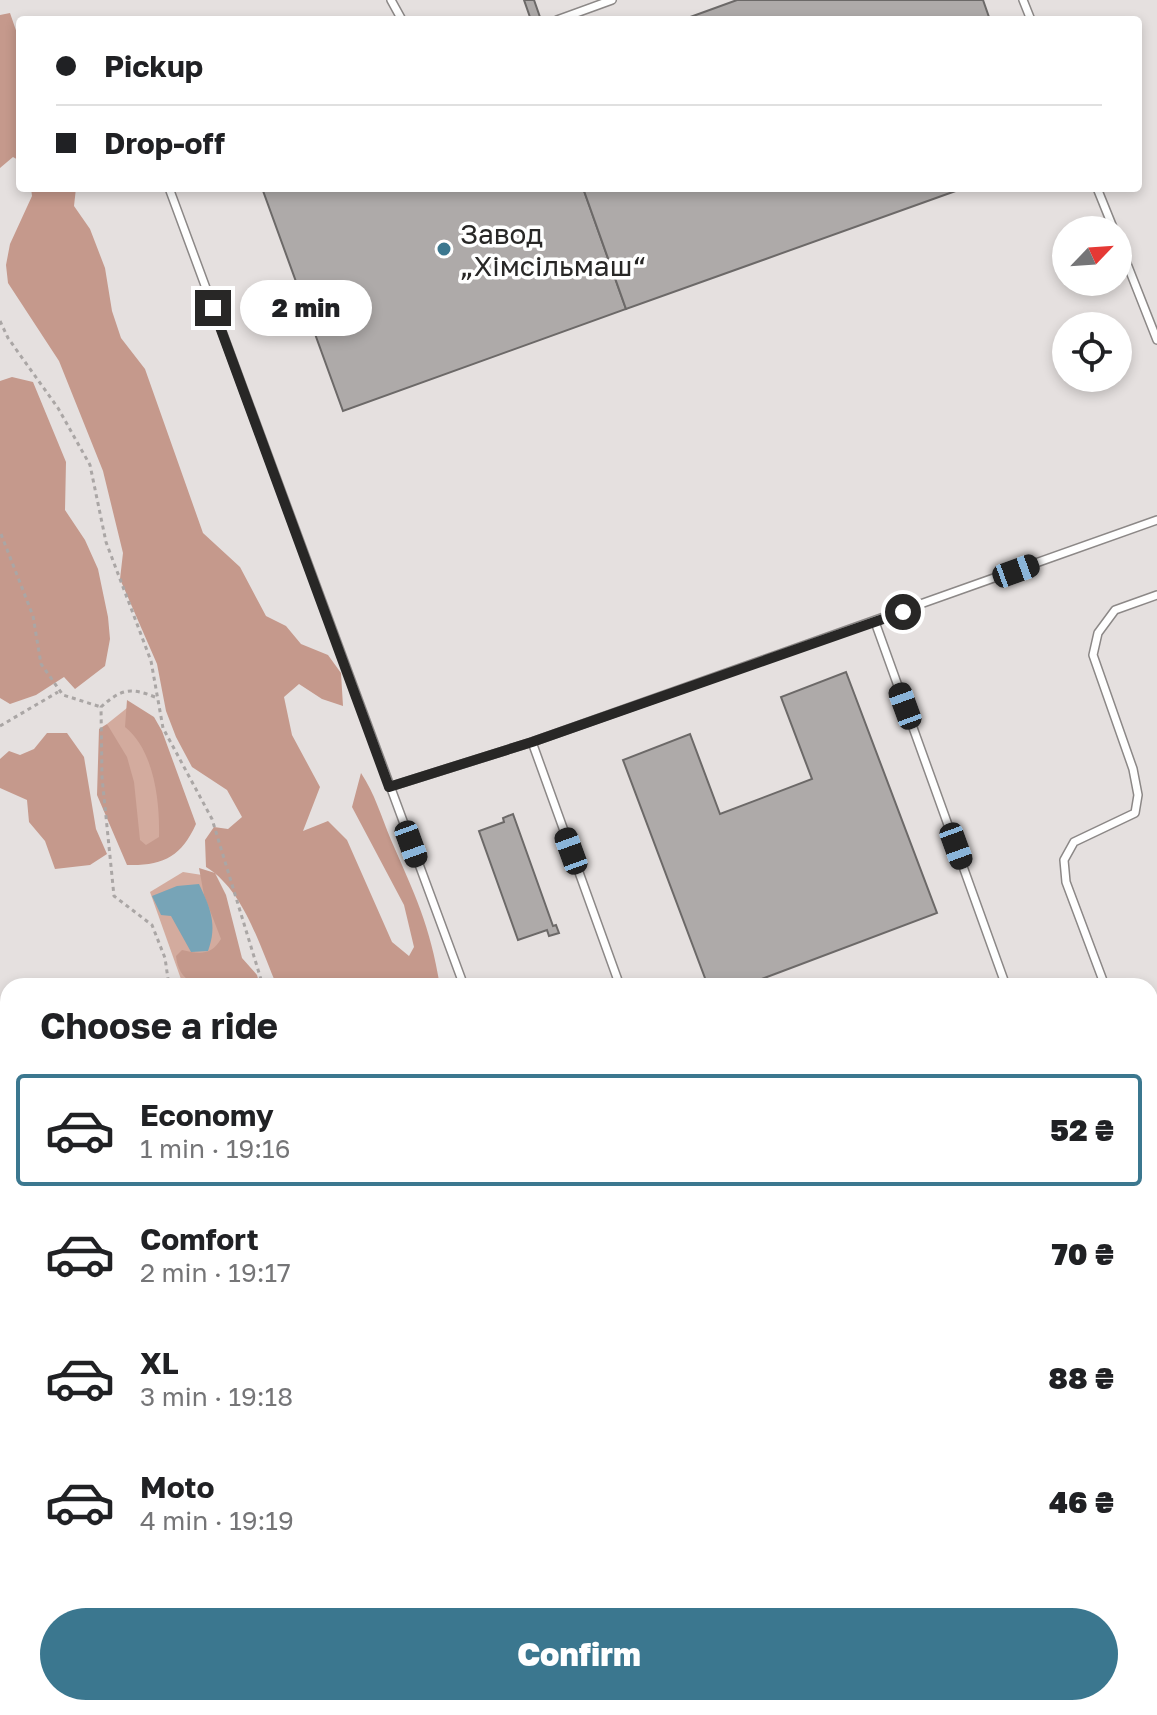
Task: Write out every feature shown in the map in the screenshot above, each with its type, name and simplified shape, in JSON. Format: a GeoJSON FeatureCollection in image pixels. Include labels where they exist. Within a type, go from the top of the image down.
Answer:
{"type":"FeatureCollection","features":[{"type":"Feature","properties":{"kind":"lane"},"geometry":{"type":"LineString","coordinates":[[568,16],[612,0]]}},
{"type":"Feature","properties":{"kind":"lane"},"geometry":{"type":"LineString","coordinates":[[170,192],[461,978]]}},
{"type":"Feature","properties":{"kind":"lane"},"geometry":{"type":"LineString","coordinates":[[1099,192],[1108,216]]}},
{"type":"Feature","properties":{"kind":"lane"},"geometry":{"type":"LineString","coordinates":[[1132,277],[1157,340]]}},
{"type":"Feature","properties":{"kind":"lane"},"geometry":{"type":"LineString","coordinates":[[389,787],[532,742],[1157,520]]}},
{"type":"Feature","properties":{"kind":"lane"},"geometry":{"type":"LineString","coordinates":[[1102,978],[1066,882],[1064,860],[1074,842],[1135,813],[1138,795],[1133,769],[1093,655],[1098,633],[1115,610],[1157,595]]}},
{"type":"Feature","properties":{"kind":"lane"},"geometry":{"type":"LineString","coordinates":[[875,622],[1003,978]]}},
{"type":"Feature","properties":{"kind":"lane"},"geometry":{"type":"LineString","coordinates":[[532,742],[617,978]]}},
{"type":"Feature","properties":{"kind":"path"},"geometry":{"type":"LineString","coordinates":[[0,321],[8,338],[58,408],[90,465],[106,542],[151,661],[155,697],[163,728],[212,819],[261,978]]}},
{"type":"Feature","properties":{"kind":"path"},"geometry":{"type":"LineString","coordinates":[[1,534],[33,616],[41,664],[59,691],[101,707]]}},
{"type":"Feature","properties":{"kind":"path"},"geometry":{"type":"LineString","coordinates":[[155,697],[136,689],[119,691],[101,707],[102,777],[114,896],[152,925],[165,958],[168,978]]}},
{"type":"Feature","properties":{"kind":"path"},"geometry":{"type":"LineString","coordinates":[[0,726],[59,691]]}},
{"type":"Feature","properties":{"kind":"shaded area"},"geometry":{"type":"Polygon","coordinates":[[[10,13],[16,30],[16,159],[13,157],[0,168],[0,15],[10,13]]]}},
{"type":"Feature","properties":{"kind":"shaded area"},"geometry":{"type":"Polygon","coordinates":[[[32,192],[76,192],[74,206],[90,229],[105,268],[112,311],[121,338],[145,369],[203,533],[240,567],[266,616],[286,626],[301,644],[328,655],[341,673],[343,706],[322,699],[299,684],[284,697],[292,735],[320,787],[303,831],[328,821],[347,840],[392,942],[409,956],[414,947],[404,905],[352,807],[361,773],[421,911],[438,978],[274,978],[241,904],[219,877],[206,867],[205,840],[214,827],[228,829],[242,817],[227,790],[192,767],[176,737],[166,711],[157,664],[120,579],[123,553],[103,471],[59,361],[8,283],[6,265],[10,244],[32,192]]]}},
{"type":"Feature","properties":{"kind":"shaded area"},"geometry":{"type":"Polygon","coordinates":[[[12,377],[33,382],[66,462],[65,510],[85,540],[98,569],[110,639],[105,666],[75,689],[64,677],[36,695],[10,704],[0,698],[0,381],[12,377]]]}},
{"type":"Feature","properties":{"kind":"shaded area"},"geometry":{"type":"Polygon","coordinates":[[[127,700],[154,717],[162,731],[196,824],[177,852],[151,864],[127,865],[97,795],[99,729],[107,724],[127,757],[134,782],[140,840],[146,845],[159,837],[156,792],[149,762],[135,737],[125,727],[127,700]]]}},
{"type":"Feature","properties":{"kind":"shaded area"},"geometry":{"type":"Polygon","coordinates":[[[132,704],[181,827],[136,860],[107,724],[132,704]]]}},
{"type":"Feature","properties":{"kind":"shaded area"},"geometry":{"type":"Polygon","coordinates":[[[47,733],[67,733],[84,757],[96,829],[107,854],[90,865],[55,869],[45,841],[29,822],[27,800],[0,788],[0,759],[9,751],[20,755],[34,749],[47,733]]]}},
{"type":"Feature","properties":{"kind":"shaded area"},"geometry":{"type":"Polygon","coordinates":[[[199,868],[215,873],[226,895],[242,958],[258,978],[186,978],[179,969],[176,956],[182,950],[209,951],[221,939],[204,895],[199,868]]]}},
{"type":"Feature","properties":{"kind":"shaded area"},"geometry":{"type":"Polygon","coordinates":[[[183,872],[202,875],[242,978],[181,978],[150,892],[183,872]]]}},
{"type":"Feature","properties":{"kind":"water"},"geometry":{"type":"Polygon","coordinates":[[[199,884],[209,908],[211,942],[208,951],[191,952],[171,916],[161,915],[152,896],[177,886],[199,884]]]}},
{"type":"Feature","properties":{"kind":"building"},"geometry":{"type":"Polygon","coordinates":[[[524,0],[534,0],[540,16],[530,16],[524,0]]]}},
{"type":"Feature","properties":{"kind":"building"},"geometry":{"type":"Polygon","coordinates":[[[737,0],[983,0],[989,16],[693,16],[737,0]]]}},
{"type":"Feature","properties":{"kind":"building","name":"Завод „Хімсільмаш“"},"geometry":{"type":"Polygon","coordinates":[[[263,192],[584,192],[626,309],[343,411],[263,192]]]}},
{"type":"Feature","properties":{"kind":"building","name":"Завод „Хімсільмаш“"},"geometry":{"type":"Polygon","coordinates":[[[584,192],[953,192],[626,309],[584,192]]]}},
{"type":"Feature","properties":{"kind":"building"},"geometry":{"type":"Polygon","coordinates":[[[846,672],[937,913],[764,978],[705,978],[623,760],[690,734],[720,814],[812,779],[781,697],[846,672]]]}},
{"type":"Feature","properties":{"kind":"building"},"geometry":{"type":"Polygon","coordinates":[[[513,814],[553,926],[556,925],[559,933],[549,936],[547,930],[518,940],[479,831],[504,822],[503,818],[513,814]]]}},
{"type":"Feature","properties":{"kind":"place","name":"Завод „Хімсільмаш“"},"geometry":{"type":"Point","coordinates":[444,249]}},
{"type":"Feature","properties":{"kind":"route"},"geometry":{"type":"LineString","coordinates":[[213,308],[389,787],[532,742],[903,612]]}}]}
